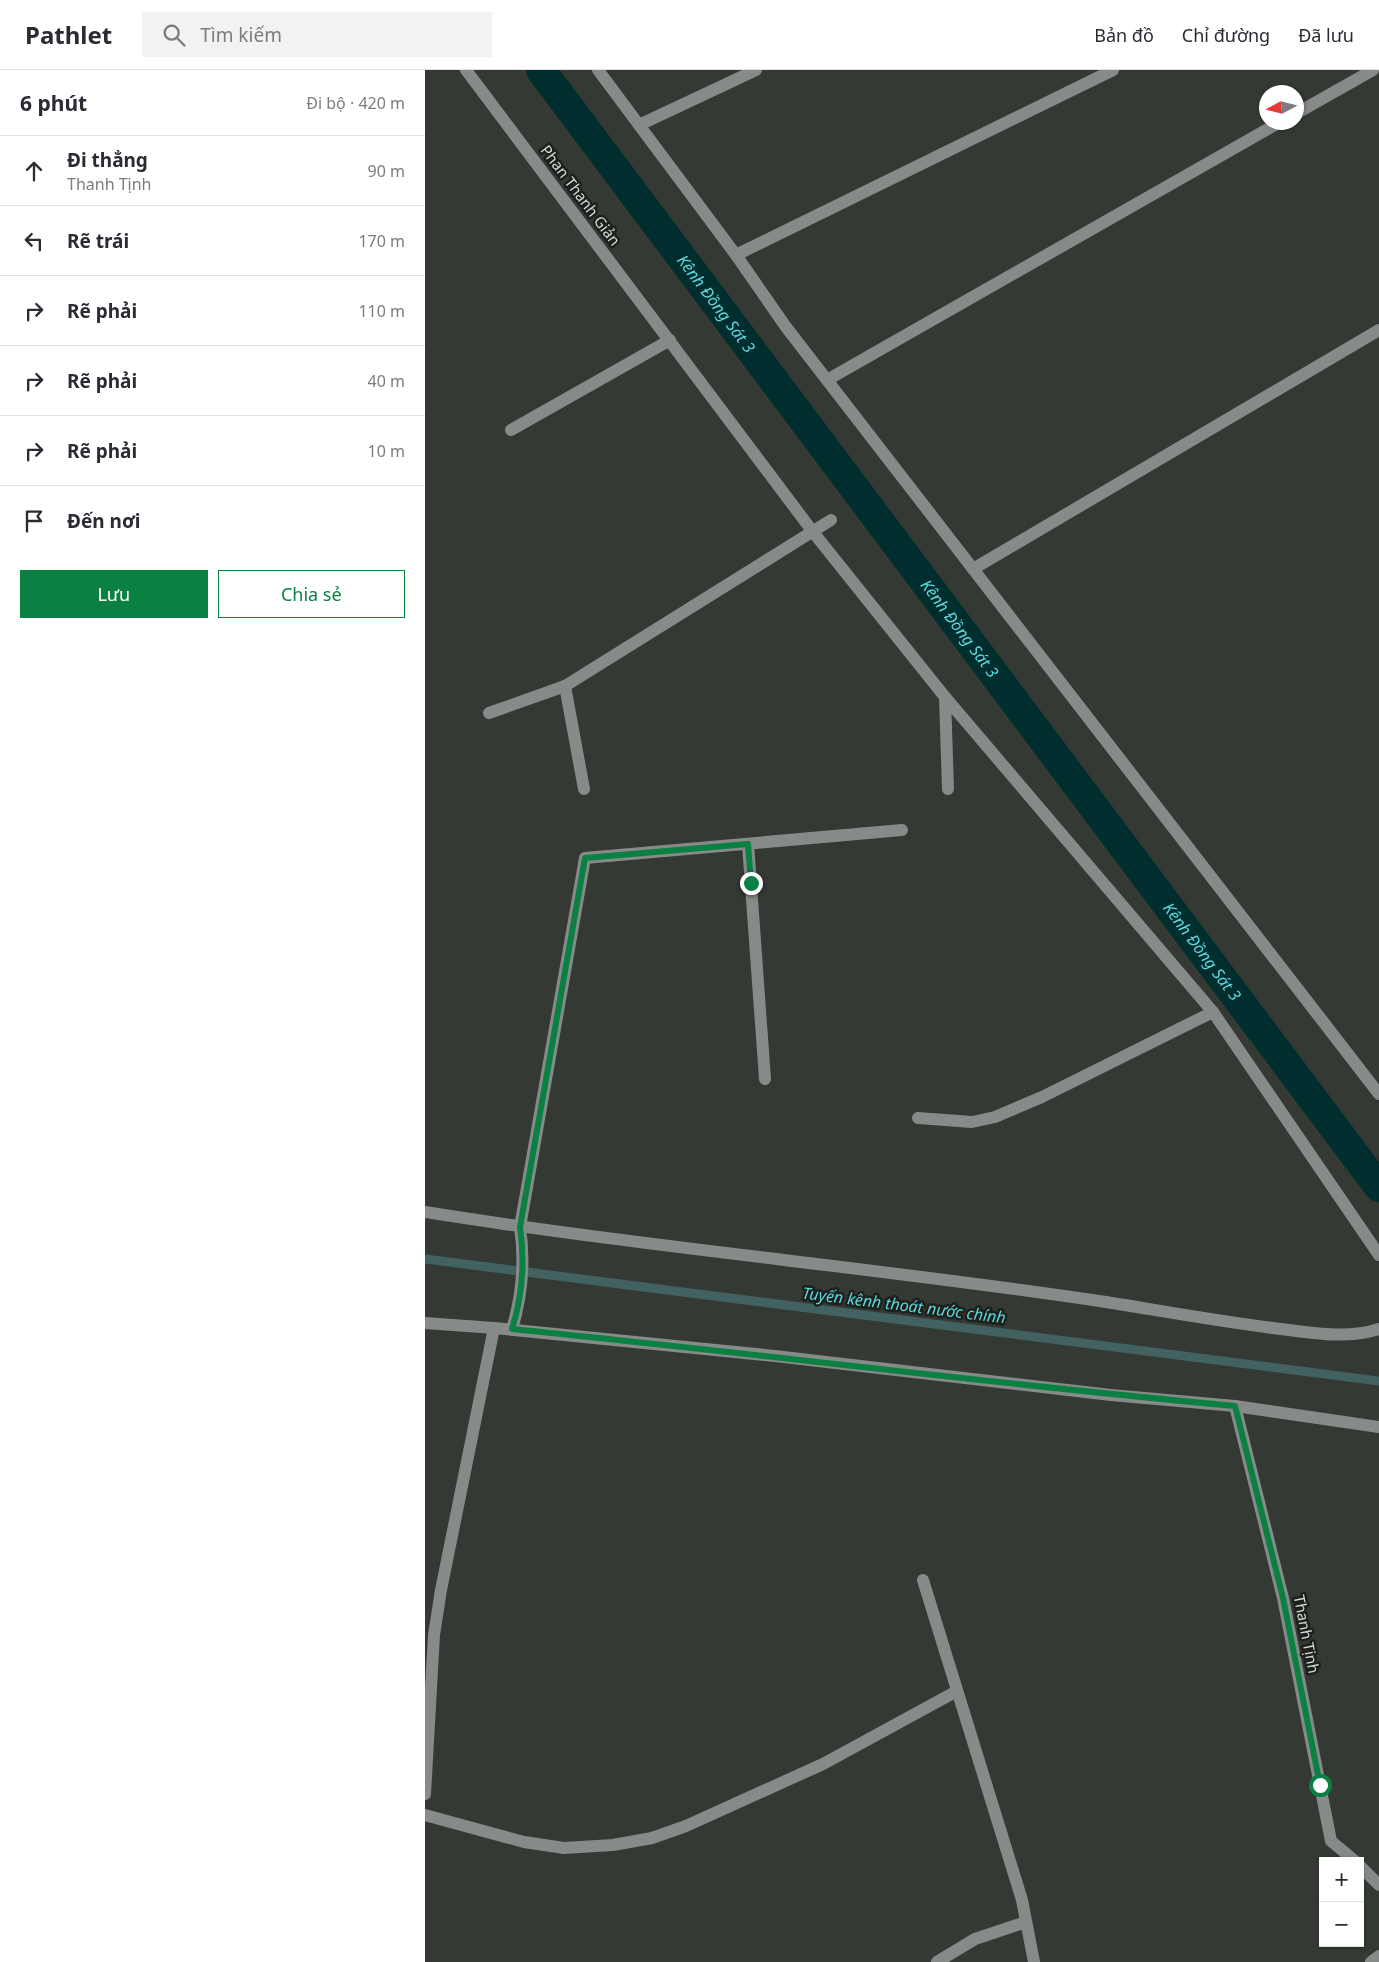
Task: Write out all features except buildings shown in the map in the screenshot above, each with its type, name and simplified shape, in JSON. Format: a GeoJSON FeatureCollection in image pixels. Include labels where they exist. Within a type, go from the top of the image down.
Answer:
{"type":"FeatureCollection","features":[{"type":"Feature","properties":{"kind":"street","name":"Phan Thanh Giản"},"geometry":{"type":"LineString","coordinates":[[466,70],[813,532],[945,697],[1213,1012],[1379,1255]]}},
{"type":"Feature","properties":{"kind":"street"},"geometry":{"type":"LineString","coordinates":[[598,70],[736,255],[786,327],[1379,1094]]}},
{"type":"Feature","properties":{"kind":"street"},"geometry":{"type":"LineString","coordinates":[[639,125],[756,70]]}},
{"type":"Feature","properties":{"kind":"street"},"geometry":{"type":"LineString","coordinates":[[736,255],[1113,70]]}},
{"type":"Feature","properties":{"kind":"street"},"geometry":{"type":"LineString","coordinates":[[1304,109],[1373,70]]}},
{"type":"Feature","properties":{"kind":"street"},"geometry":{"type":"LineString","coordinates":[[827,380],[1266,130]]}},
{"type":"Feature","properties":{"kind":"street"},"geometry":{"type":"LineString","coordinates":[[973,569],[1379,330]]}},
{"type":"Feature","properties":{"kind":"street"},"geometry":{"type":"LineString","coordinates":[[511,430],[670,340]]}},
{"type":"Feature","properties":{"kind":"street"},"geometry":{"type":"LineString","coordinates":[[489,713],[565,686],[831,520]]}},
{"type":"Feature","properties":{"kind":"street"},"geometry":{"type":"LineString","coordinates":[[565,686],[584,789]]}},
{"type":"Feature","properties":{"kind":"street"},"geometry":{"type":"LineString","coordinates":[[945,697],[948,789]]}},
{"type":"Feature","properties":{"kind":"street"},"geometry":{"type":"LineString","coordinates":[[512,1329],[517,1311],[523,1252],[520,1227],[585,858],[902,830]]}},
{"type":"Feature","properties":{"kind":"street"},"geometry":{"type":"LineString","coordinates":[[748,844],[765,1079]]}},
{"type":"Feature","properties":{"kind":"street"},"geometry":{"type":"LineString","coordinates":[[918,1118],[972,1122],[995,1117],[1042,1097],[1213,1012]]}},
{"type":"Feature","properties":{"kind":"street"},"geometry":{"type":"LineString","coordinates":[[425,1212],[520,1227],[800,1261],[1107,1302],[1215,1321],[1318,1334],[1347,1334],[1379,1329]]}},
{"type":"Feature","properties":{"kind":"street"},"geometry":{"type":"LineString","coordinates":[[425,1323],[512,1329],[775,1356],[1111,1395],[1235,1406],[1379,1427]]}},
{"type":"Feature","properties":{"kind":"street"},"geometry":{"type":"LineString","coordinates":[[425,1794],[434,1635],[441,1590],[494,1328]]}},
{"type":"Feature","properties":{"kind":"street","name":"Thanh Tịnh"},"geometry":{"type":"LineString","coordinates":[[1235,1406],[1283,1598],[1331,1841],[1350,1857]]}},
{"type":"Feature","properties":{"kind":"street"},"geometry":{"type":"LineString","coordinates":[[923,1580],[1022,1900],[1034,1962]]}},
{"type":"Feature","properties":{"kind":"street"},"geometry":{"type":"LineString","coordinates":[[425,1815],[524,1842],[564,1848],[613,1845],[652,1838],[686,1826],[823,1764],[957,1691]]}},
{"type":"Feature","properties":{"kind":"street"},"geometry":{"type":"LineString","coordinates":[[1364,1870],[1379,1886]]}},
{"type":"Feature","properties":{"kind":"street"},"geometry":{"type":"LineString","coordinates":[[937,1962],[975,1940],[1026,1922]]}},
{"type":"Feature","properties":{"kind":"street"},"geometry":{"type":"LineString","coordinates":[[1371,1962],[1379,1956]]}},
{"type":"Feature","properties":{"kind":"waterway","name":"Kênh Đồng Sát 3"},"geometry":{"type":"LineString","coordinates":[[541,70],[1379,1187]]}},
{"type":"Feature","properties":{"kind":"waterway","name":"Tuyến kênh thoát nước chính"},"geometry":{"type":"LineString","coordinates":[[425,1259],[1379,1381]]}},
{"type":"Feature","properties":{"kind":"route"},"geometry":{"type":"LineString","coordinates":[[751,883],[748,844],[585,858],[520,1227],[523,1252],[517,1311],[512,1329],[775,1356],[1111,1395],[1235,1406],[1283,1598],[1320,1785]]}}]}
